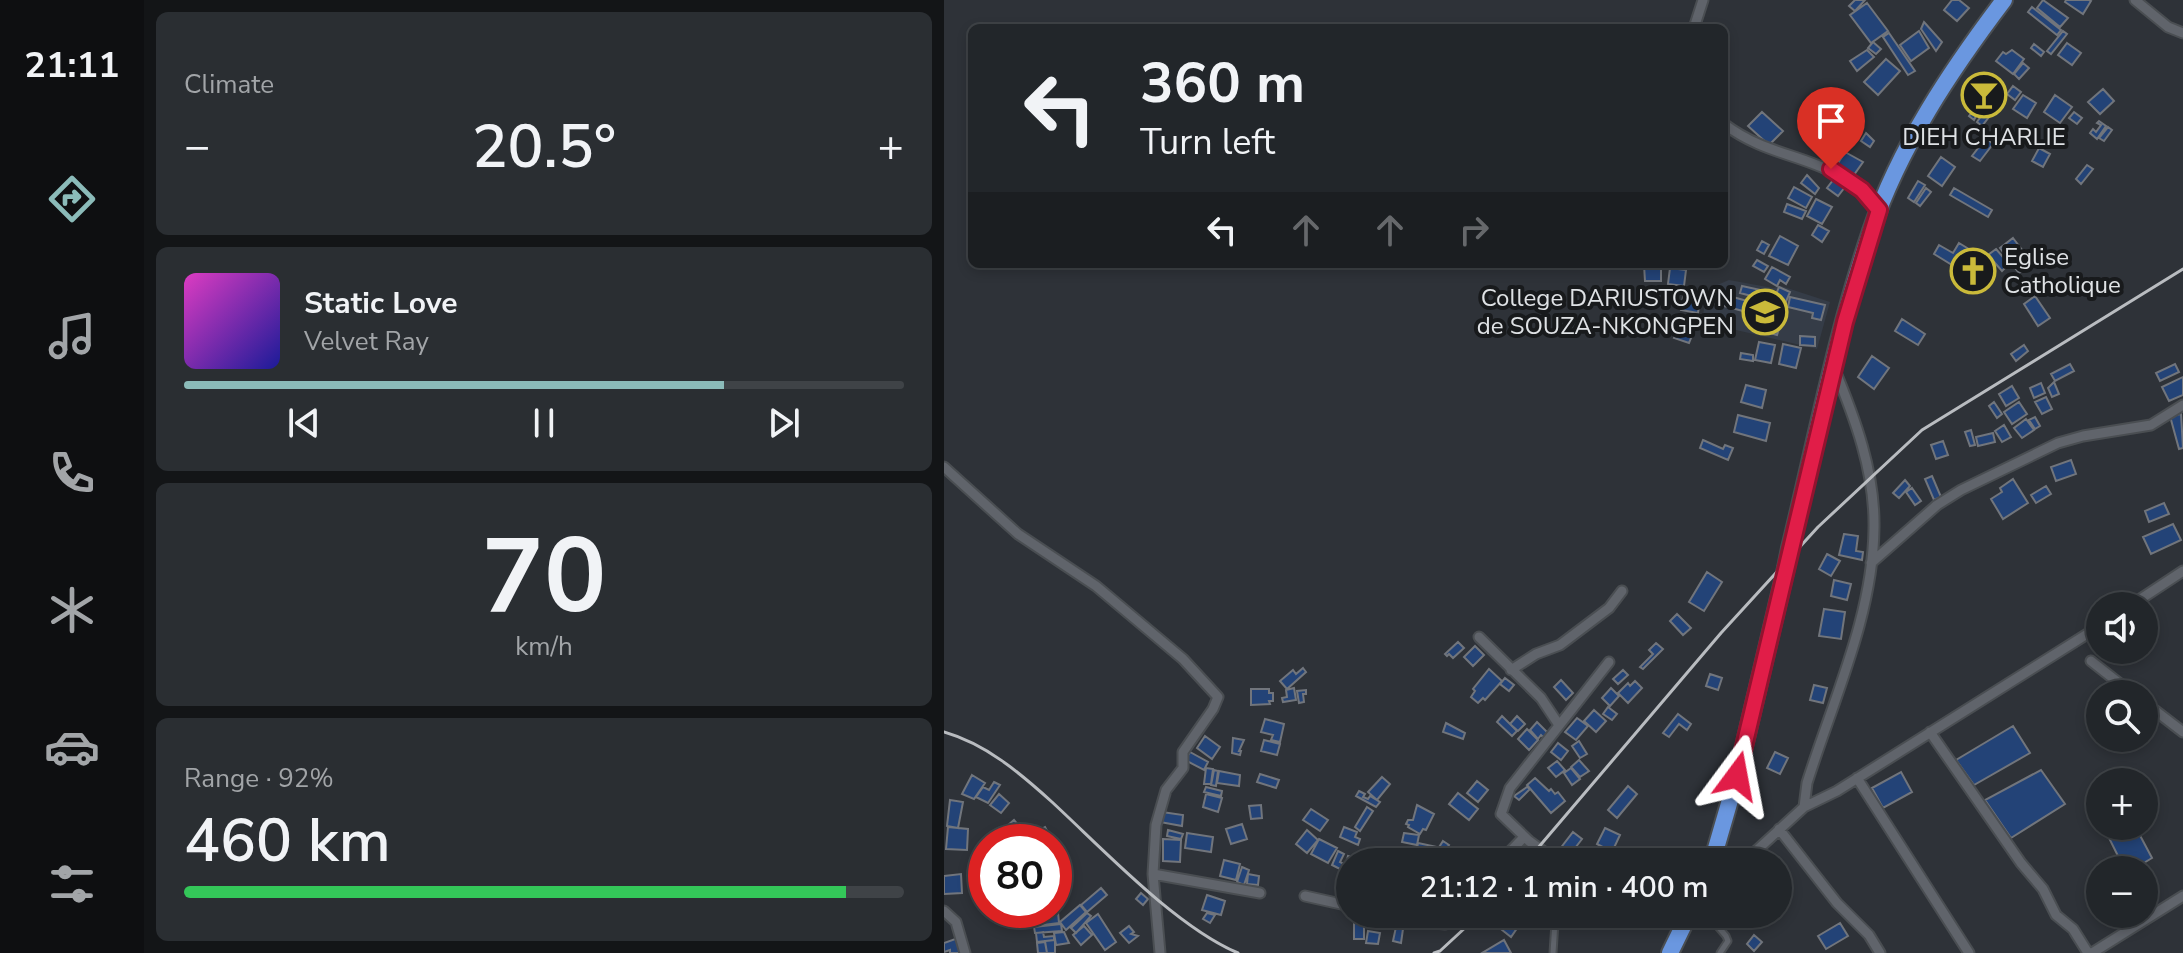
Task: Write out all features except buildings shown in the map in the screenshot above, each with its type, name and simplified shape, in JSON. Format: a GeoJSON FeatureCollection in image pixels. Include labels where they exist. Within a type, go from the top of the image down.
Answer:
{"type":"FeatureCollection","features":[{"type":"Feature","properties":{"kind":"highway"},"geometry":{"type":"LineString","coordinates":[[1716,848],[1737,776],[1854,288],[1879,210],[1938,93],[2004,0]]}},
{"type":"Feature","properties":{"kind":"highway"},"geometry":{"type":"LineString","coordinates":[[1670,953],[1682,928]]}},
{"type":"Feature","properties":{"kind":"street"},"geometry":{"type":"LineString","coordinates":[[1695,24],[1703,0]]}},
{"type":"Feature","properties":{"kind":"street"},"geometry":{"type":"LineString","coordinates":[[2135,0],[2168,27],[2183,33]]}},
{"type":"Feature","properties":{"kind":"street"},"geometry":{"type":"LineString","coordinates":[[1728,126],[1769,150],[1815,162],[1840,174],[1862,190],[1879,210]]}},
{"type":"Feature","properties":{"kind":"street"},"geometry":{"type":"LineString","coordinates":[[1804,807],[1807,783],[1858,628],[1871,563],[1874,527],[1872,496],[1862,443],[1834,368]]}},
{"type":"Feature","properties":{"kind":"street"},"geometry":{"type":"LineString","coordinates":[[1871,563],[1937,505],[1961,490],[2058,443],[2151,425],[2183,405]]}},
{"type":"Feature","properties":{"kind":"street"},"geometry":{"type":"LineString","coordinates":[[944,467],[1018,534],[1096,586],[1183,659],[1218,697],[1183,752],[1183,768],[1171,781],[1156,825],[1153,874],[1160,953]]}},
{"type":"Feature","properties":{"kind":"street"},"geometry":{"type":"LineString","coordinates":[[2151,592],[2183,571]]}},
{"type":"Feature","properties":{"kind":"street"},"geometry":{"type":"LineString","coordinates":[[1511,670],[1536,654],[1560,645],[1609,608],[1622,591]]}},
{"type":"Feature","properties":{"kind":"street"},"geometry":{"type":"LineString","coordinates":[[1759,848],[1804,807],[1857,778],[2086,635]]}},
{"type":"Feature","properties":{"kind":"street"},"geometry":{"type":"LineString","coordinates":[[1479,637],[1541,698],[1559,725]]}},
{"type":"Feature","properties":{"kind":"street"},"geometry":{"type":"LineString","coordinates":[[1539,848],[1501,814],[1510,788],[1609,662]]}},
{"type":"Feature","properties":{"kind":"street"},"geometry":{"type":"LineString","coordinates":[[2095,664],[2115,680]]}},
{"type":"Feature","properties":{"kind":"street"},"geometry":{"type":"LineString","coordinates":[[2158,713],[2183,732]]}},
{"type":"Feature","properties":{"kind":"street"},"geometry":{"type":"LineString","coordinates":[[1930,732],[2021,863],[2043,889],[2056,915],[2073,929],[2090,953],[2183,896]]}},
{"type":"Feature","properties":{"kind":"street"},"geometry":{"type":"LineString","coordinates":[[1857,778],[1969,953]]}},
{"type":"Feature","properties":{"kind":"street"},"geometry":{"type":"LineString","coordinates":[[1779,829],[1837,903],[1869,935],[1880,953]]}},
{"type":"Feature","properties":{"kind":"street"},"geometry":{"type":"LineString","coordinates":[[1513,848],[1524,837]]}},
{"type":"Feature","properties":{"kind":"street"},"geometry":{"type":"LineString","coordinates":[[1153,874],[1260,893]]}},
{"type":"Feature","properties":{"kind":"street"},"geometry":{"type":"LineString","coordinates":[[1305,896],[1336,903]]}},
{"type":"Feature","properties":{"kind":"street"},"geometry":{"type":"LineString","coordinates":[[944,911],[956,922],[965,953]]}},
{"type":"Feature","properties":{"kind":"lane"},"geometry":{"type":"LineString","coordinates":[[1553,953],[1555,928]]}},
{"type":"Feature","properties":{"kind":"lane"},"geometry":{"type":"LineString","coordinates":[[1719,928],[1728,941],[1720,953]]}},
{"type":"Feature","properties":{"kind":"shaded area","name":"College DARIUSTOWN de SOUZA-NKONGPEN"},"geometry":{"type":"Polygon","coordinates":[[[1729,280],[1773,288],[1781,286],[1830,302],[1817,349],[1702,322],[1706,296],[1715,286],[1729,280]]]}},
{"type":"Feature","properties":{"kind":"railway"},"geometry":{"type":"LineString","coordinates":[[1538,848],[1721,633],[1818,527],[1922,430],[2183,269]]}},
{"type":"Feature","properties":{"kind":"railway"},"geometry":{"type":"LineString","coordinates":[[944,732],[974,744],[1015,770],[1165,906],[1214,941],[1238,953]]}},
{"type":"Feature","properties":{"kind":"railway"},"geometry":{"type":"LineString","coordinates":[[1434,953],[1465,928]]}},
{"type":"Feature","properties":{"kind":"place","name":"DIEH CHARLIE"},"geometry":{"type":"Point","coordinates":[1984,95]}},
{"type":"Feature","properties":{"kind":"place","name":"Eglise Catholique"},"geometry":{"type":"Point","coordinates":[1973,271]}},
{"type":"Feature","properties":{"kind":"place","name":"College DARIUSTOWN de SOUZA-NKONGPEN"},"geometry":{"type":"Point","coordinates":[1765,312]}},
{"type":"Feature","properties":{"kind":"route"},"geometry":{"type":"LineString","coordinates":[[1737,776],[1845,322],[1879,210],[1862,190],[1831,169]]}}]}
